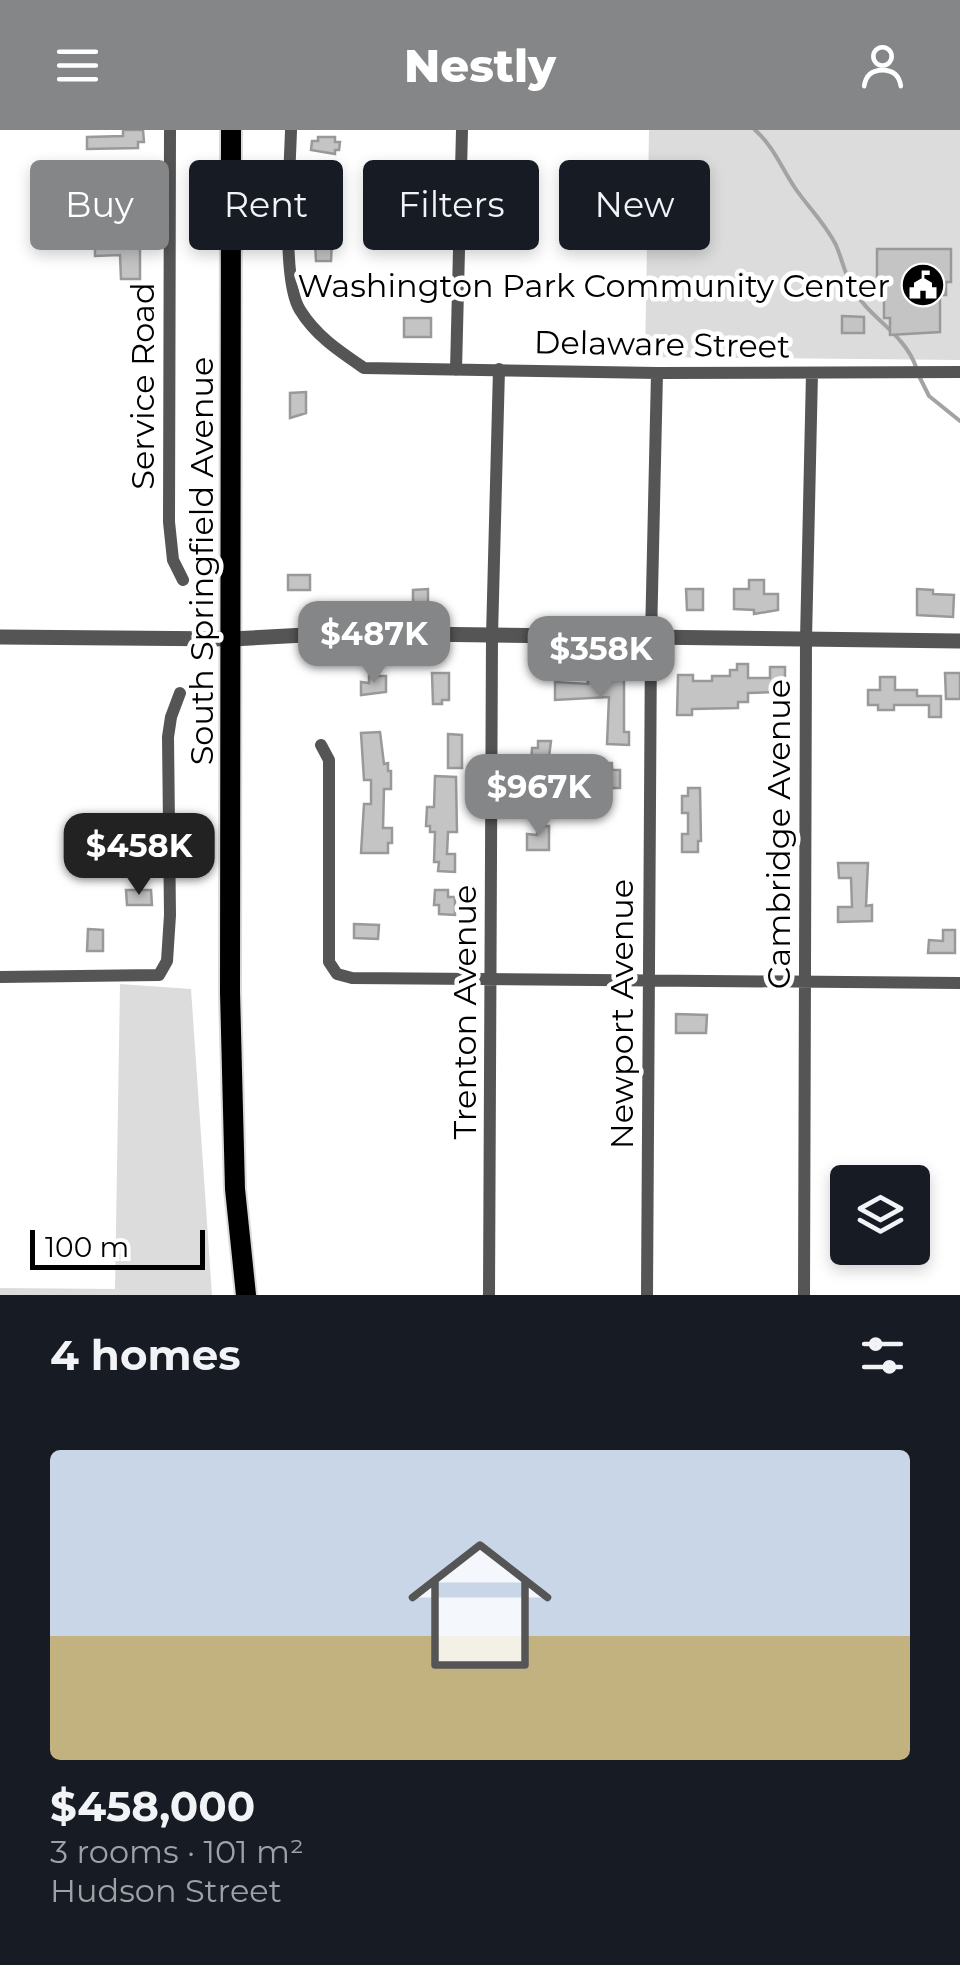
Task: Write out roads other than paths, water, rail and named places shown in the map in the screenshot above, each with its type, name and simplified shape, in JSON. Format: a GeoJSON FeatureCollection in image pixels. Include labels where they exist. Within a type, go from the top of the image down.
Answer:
{"type":"FeatureCollection","features":[{"type":"Feature","properties":{"kind":"main road","name":"South Springfield Avenue"},"geometry":{"type":"LineString","coordinates":[[232,130],[230,992],[234,1190],[246,1295]]}},
{"type":"Feature","properties":{"kind":"street","name":"Service Road"},"geometry":{"type":"LineString","coordinates":[[170,130],[169,522],[173,560],[184,580]]}},
{"type":"Feature","properties":{"kind":"street","name":"Delaware Street"},"geometry":{"type":"LineString","coordinates":[[291,130],[290,264],[298,307],[326,343],[364,368],[657,373],[960,372]]}},
{"type":"Feature","properties":{"kind":"street"},"geometry":{"type":"LineString","coordinates":[[456,370],[462,130]]}},
{"type":"Feature","properties":{"kind":"street","name":"Trenton Avenue"},"geometry":{"type":"LineString","coordinates":[[489,1295],[492,636],[500,370]]}},
{"type":"Feature","properties":{"kind":"street","name":"Cambridge Avenue"},"geometry":{"type":"LineString","coordinates":[[804,1295],[806,639],[812,372]]}},
{"type":"Feature","properties":{"kind":"street","name":"Newport Avenue"},"geometry":{"type":"LineString","coordinates":[[646,1295],[650,638],[657,373]]}},
{"type":"Feature","properties":{"kind":"street"},"geometry":{"type":"LineString","coordinates":[[0,637],[232,639],[342,633],[960,641]]}},
{"type":"Feature","properties":{"kind":"street"},"geometry":{"type":"LineString","coordinates":[[0,977],[160,975],[167,961],[170,915],[168,737],[180,693]]}},
{"type":"Feature","properties":{"kind":"street"},"geometry":{"type":"LineString","coordinates":[[321,746],[329,760],[330,962],[337,974],[352,978],[960,983]]}},
{"type":"Feature","properties":{"kind":"waterway"},"geometry":{"type":"LineString","coordinates":[[755,130],[832,237],[860,300],[903,345],[916,367]]}},
{"type":"Feature","properties":{"kind":"waterway"},"geometry":{"type":"LineString","coordinates":[[919,376],[929,396],[960,421]]}},
{"type":"Feature","properties":{"kind":"place","name":"Washington Park Community Center"},"geometry":{"type":"Point","coordinates":[923,285]}}]}
